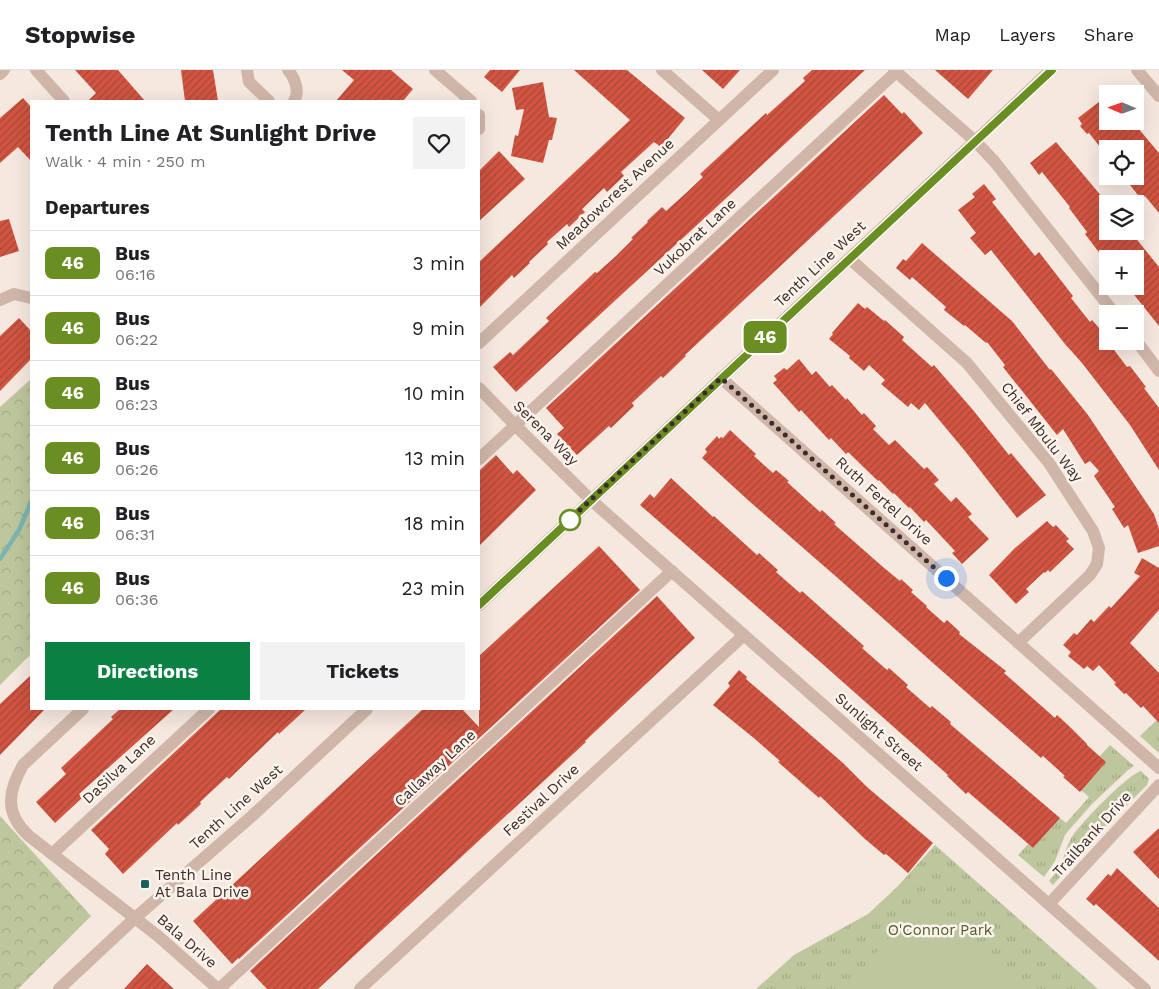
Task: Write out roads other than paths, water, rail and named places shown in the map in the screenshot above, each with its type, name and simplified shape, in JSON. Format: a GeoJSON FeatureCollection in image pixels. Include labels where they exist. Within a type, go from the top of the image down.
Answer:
{"type":"FeatureCollection","features":[{"type":"Feature","properties":{"kind":"street"},"geometry":{"type":"LineString","coordinates":[[0,74],[4,70]]}},
{"type":"Feature","properties":{"kind":"street"},"geometry":{"type":"LineString","coordinates":[[36,70],[63,100]]}},
{"type":"Feature","properties":{"kind":"street"},"geometry":{"type":"LineString","coordinates":[[247,70],[249,82],[268,100]]}},
{"type":"Feature","properties":{"kind":"street"},"geometry":{"type":"LineString","coordinates":[[435,70],[470,100]]}},
{"type":"Feature","properties":{"kind":"street"},"geometry":{"type":"LineString","coordinates":[[662,70],[719,120]]}},
{"type":"Feature","properties":{"kind":"street","name":"Meadowcrest Avenue"},"geometry":{"type":"LineString","coordinates":[[480,342],[773,70]]}},
{"type":"Feature","properties":{"kind":"street","name":"Tenth Line West"},"geometry":{"type":"LineString","coordinates":[[480,604],[1052,70]]}},
{"type":"Feature","properties":{"kind":"street"},"geometry":{"type":"LineString","coordinates":[[1136,70],[1159,96]]}},
{"type":"Feature","properties":{"kind":"street"},"geometry":{"type":"LineString","coordinates":[[895,71],[975,141],[994,161],[1108,305]]}},
{"type":"Feature","properties":{"kind":"street","name":"Vukobrat Lane"},"geometry":{"type":"LineString","coordinates":[[515,426],[895,71]]}},
{"type":"Feature","properties":{"kind":"street"},"geometry":{"type":"LineString","coordinates":[[294,72],[296,97],[294,100]]}},
{"type":"Feature","properties":{"kind":"street","name":"Chief Mbulu Way"},"geometry":{"type":"LineString","coordinates":[[850,259],[967,363],[1049,463],[1093,531],[1099,548],[1097,564],[1090,575],[1018,643]]}},
{"type":"Feature","properties":{"kind":"street"},"geometry":{"type":"LineString","coordinates":[[0,300],[14,294],[30,298]]}},
{"type":"Feature","properties":{"kind":"street"},"geometry":{"type":"LineString","coordinates":[[1143,350],[1159,371]]}},
{"type":"Feature","properties":{"kind":"street","name":"Ruth Fertel Drive"},"geometry":{"type":"LineString","coordinates":[[721,378],[1159,768]]}},
{"type":"Feature","properties":{"kind":"street","name":"Serena Way"},"geometry":{"type":"LineString","coordinates":[[480,389],[515,426],[592,500]]}},
{"type":"Feature","properties":{"kind":"street"},"geometry":{"type":"LineString","coordinates":[[480,458],[515,426]]}},
{"type":"Feature","properties":{"kind":"street","name":"Sunlight Street"},"geometry":{"type":"LineString","coordinates":[[592,500],[1145,989]]}},
{"type":"Feature","properties":{"kind":"street","name":"Callaway Lane"},"geometry":{"type":"LineString","coordinates":[[218,989],[672,571]]}},
{"type":"Feature","properties":{"kind":"street","name":"Festival Drive"},"geometry":{"type":"LineString","coordinates":[[360,989],[744,635]]}},
{"type":"Feature","properties":{"kind":"street"},"geometry":{"type":"LineString","coordinates":[[82,710],[23,765],[12,790],[10,808],[16,822],[29,836],[135,918]]}},
{"type":"Feature","properties":{"kind":"street","name":"DaSilva Lane"},"geometry":{"type":"LineString","coordinates":[[52,854],[208,710]]}},
{"type":"Feature","properties":{"kind":"street","name":"Tenth Line West"},"geometry":{"type":"LineString","coordinates":[[59,989],[135,918],[252,816],[366,710]]}},
{"type":"Feature","properties":{"kind":"street","name":"Trailbank Drive"},"geometry":{"type":"LineString","coordinates":[[1049,904],[1159,785]]}},
{"type":"Feature","properties":{"kind":"street","name":"Bala Drive"},"geometry":{"type":"LineString","coordinates":[[135,918],[218,989]]}},
{"type":"Feature","properties":{"kind":"waterway"},"geometry":{"type":"LineString","coordinates":[[0,559],[19,530],[30,504]]}},
{"type":"Feature","properties":{"kind":"place","name":"Tenth Line At Bala Drive"},"geometry":{"type":"Point","coordinates":[145,884]}},
{"type":"Feature","properties":{"kind":"park label","name":"O'Connor Park"},"geometry":{"type":"Point","coordinates":[940,930]}}]}
